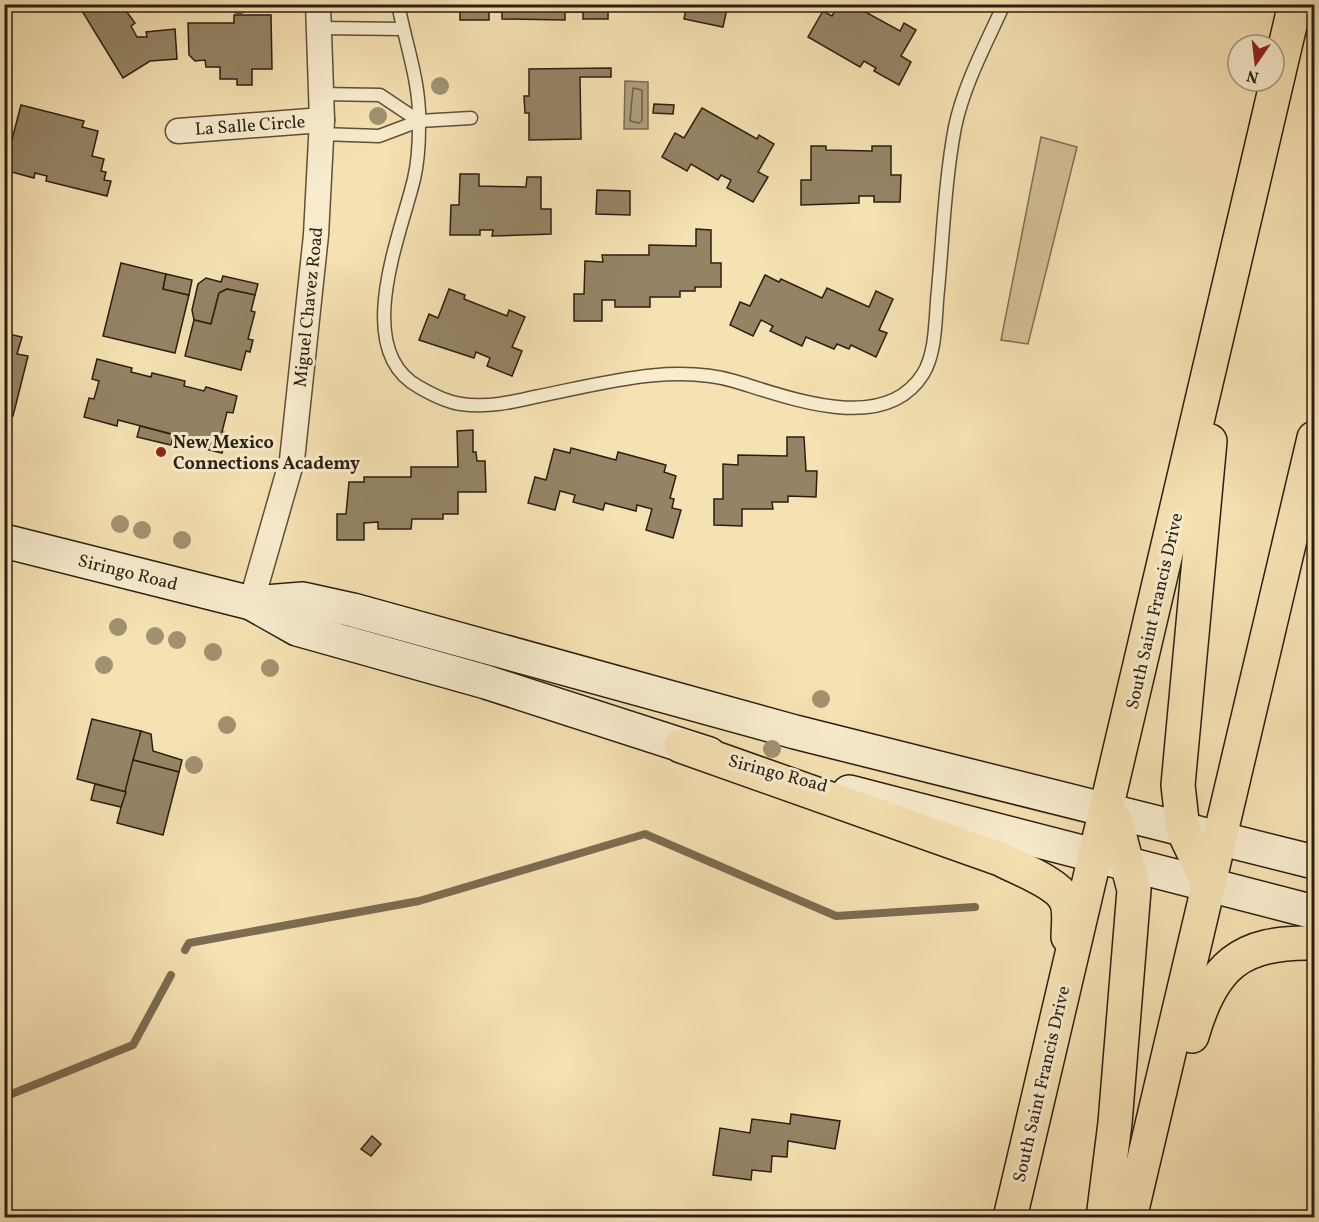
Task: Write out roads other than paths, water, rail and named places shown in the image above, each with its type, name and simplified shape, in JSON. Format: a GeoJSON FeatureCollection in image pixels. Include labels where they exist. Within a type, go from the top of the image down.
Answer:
{"type":"FeatureCollection","features":[{"type":"Feature","properties":{"kind":"highway","name":"South Saint Francis Drive"},"geometry":{"type":"LineString","coordinates":[[1010,1218],[1296,4]]}},
{"type":"Feature","properties":{"kind":"highway"},"geometry":{"type":"LineString","coordinates":[[1209,885],[1183,830],[1178,785],[1220,329]]}},
{"type":"Feature","properties":{"kind":"highway"},"geometry":{"type":"LineString","coordinates":[[1131,1218],[1314,438]]}},
{"type":"Feature","properties":{"kind":"highway"},"geometry":{"type":"LineString","coordinates":[[681,746],[1000,859],[1031,874],[1058,891],[1066,900],[1069,965]]}},
{"type":"Feature","properties":{"kind":"highway"},"geometry":{"type":"LineString","coordinates":[[1104,1218],[1115,1123],[1134,890],[1116,822],[1107,812]]}},
{"type":"Feature","properties":{"kind":"highway"},"geometry":{"type":"LineString","coordinates":[[1131,1218],[1184,1067],[1200,1009],[1212,984],[1238,957],[1283,942],[1314,943]]}},
{"type":"Feature","properties":{"kind":"street","name":"Miguel Chavez Road"},"geometry":{"type":"LineString","coordinates":[[251,603],[291,460],[316,235],[321,127],[319,16]]}},
{"type":"Feature","properties":{"kind":"street","name":"La Salle Circle"},"geometry":{"type":"LineString","coordinates":[[178,131],[321,127]]}},
{"type":"Feature","properties":{"kind":"street","name":"Siringo Road"},"geometry":{"type":"LineString","coordinates":[[4,541],[251,603],[297,629],[486,681],[739,763],[1314,912]]}},
{"type":"Feature","properties":{"kind":"street","name":"Siringo Road"},"geometry":{"type":"LineString","coordinates":[[251,603],[303,599],[353,610],[795,732],[1314,862]]}},
{"type":"Feature","properties":{"kind":"lane"},"geometry":{"type":"LineString","coordinates":[[398,4],[418,85],[419,122],[414,178],[390,267],[385,298],[384,330],[391,357],[409,382],[458,404],[492,406],[637,378],[686,374],[724,378],[802,401],[838,408],[869,408],[900,397],[924,374],[933,345],[949,169],[956,124],[966,87],[1004,4]]}},
{"type":"Feature","properties":{"kind":"lane"},"geometry":{"type":"LineString","coordinates":[[319,16],[403,29]]}},
{"type":"Feature","properties":{"kind":"lane"},"geometry":{"type":"LineString","coordinates":[[321,94],[380,95],[419,122]]}},
{"type":"Feature","properties":{"kind":"lane"},"geometry":{"type":"LineString","coordinates":[[321,127],[379,136],[419,122],[471,118]]}},
{"type":"Feature","properties":{"kind":"water"},"geometry":{"type":"Polygon","coordinates":[[[625,81],[648,82],[648,129],[624,129],[625,81]]]}},
{"type":"Feature","properties":{"kind":"waterway"},"geometry":{"type":"LineString","coordinates":[[185,950],[189,943],[419,901],[645,834],[836,916],[975,907]]}},
{"type":"Feature","properties":{"kind":"waterway"},"geometry":{"type":"LineString","coordinates":[[4,1097],[133,1045],[171,975]]}},
{"type":"Feature","properties":{"kind":"place","name":"New Mexico Connections Academy"},"geometry":{"type":"Point","coordinates":[161,452]}}]}
